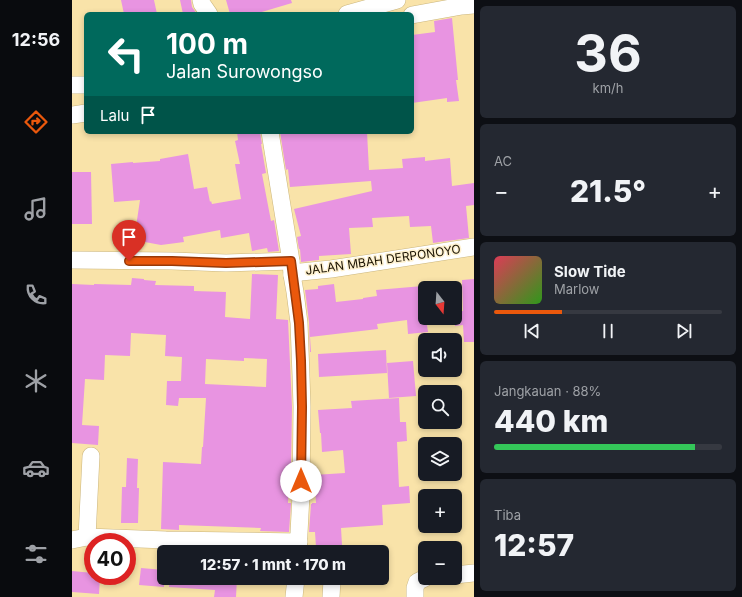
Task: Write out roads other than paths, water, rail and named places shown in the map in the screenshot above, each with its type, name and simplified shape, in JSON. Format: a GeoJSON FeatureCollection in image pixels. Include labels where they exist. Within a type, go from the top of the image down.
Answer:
{"type":"FeatureCollection","features":[{"type":"Feature","properties":{"kind":"street"},"geometry":{"type":"LineString","coordinates":[[201,0],[208,12]]}},
{"type":"Feature","properties":{"kind":"street"},"geometry":{"type":"LineString","coordinates":[[354,12],[397,0]]}},
{"type":"Feature","properties":{"kind":"street"},"geometry":{"type":"LineString","coordinates":[[414,15],[474,5]]}},
{"type":"Feature","properties":{"kind":"street"},"geometry":{"type":"LineString","coordinates":[[72,85],[84,84]]}},
{"type":"Feature","properties":{"kind":"street"},"geometry":{"type":"LineString","coordinates":[[72,115],[84,113]]}},
{"type":"Feature","properties":{"kind":"street"},"geometry":{"type":"LineString","coordinates":[[270,134],[299,323],[301,384],[301,495],[298,545]]}},
{"type":"Feature","properties":{"kind":"street","name":"JALAN MBAH DERPONOYO"},"geometry":{"type":"LineString","coordinates":[[72,260],[226,263],[291,268],[301,272],[331,269],[474,247]]}},
{"type":"Feature","properties":{"kind":"street"},"geometry":{"type":"LineString","coordinates":[[91,456],[79,538],[166,540],[248,545]]}},
{"type":"Feature","properties":{"kind":"street"},"geometry":{"type":"LineString","coordinates":[[462,574],[474,573]]}},
{"type":"Feature","properties":{"kind":"street"},"geometry":{"type":"LineString","coordinates":[[415,597],[418,582]]}},
{"type":"Feature","properties":{"kind":"street"},"geometry":{"type":"LineString","coordinates":[[294,597],[295,585]]}}]}
